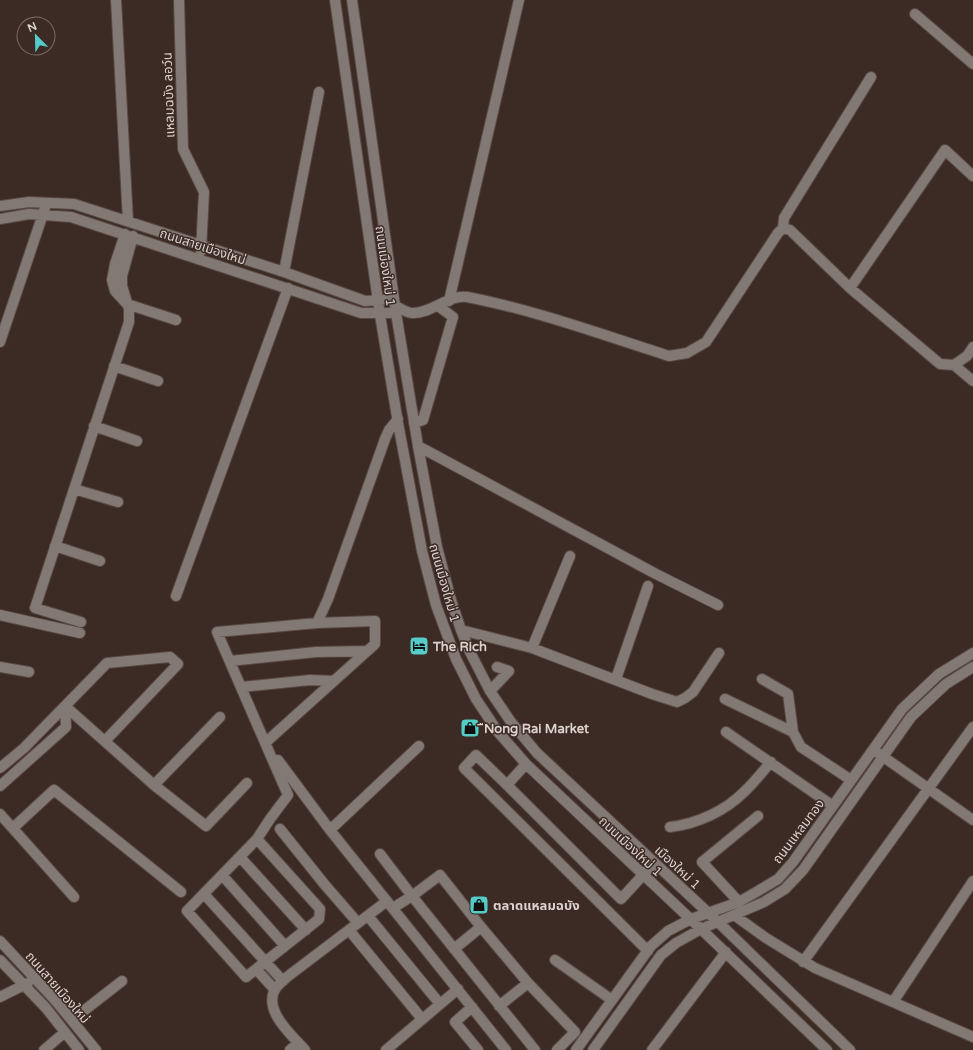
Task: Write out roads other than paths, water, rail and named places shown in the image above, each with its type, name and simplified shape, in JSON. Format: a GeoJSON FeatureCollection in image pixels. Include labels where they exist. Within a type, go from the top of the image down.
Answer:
{"type":"FeatureCollection","features":[{"type":"Feature","properties":{"kind":"street"},"geometry":{"type":"LineString","coordinates":[[116,0],[128,221]]}},
{"type":"Feature","properties":{"kind":"street","name":"แหลมฉบัง ลอว์น"},"geometry":{"type":"LineString","coordinates":[[178,0],[183,149],[200,185],[198,244],[196,257]]}},
{"type":"Feature","properties":{"kind":"street","name":"ถนนเมืองใหม่ 1"},"geometry":{"type":"LineString","coordinates":[[336,0],[378,301],[398,419],[422,551],[436,605],[453,652],[480,706],[498,732],[526,764],[726,952],[826,1050]]}},
{"type":"Feature","properties":{"kind":"street","name":"ถนนเมืองใหม่ 1"},"geometry":{"type":"LineString","coordinates":[[352,0],[395,306],[414,423],[437,547],[461,630],[470,652],[490,691],[511,722],[537,753],[620,831]]}},
{"type":"Feature","properties":{"kind":"street"},"geometry":{"type":"LineString","coordinates":[[449,300],[519,0]]}},
{"type":"Feature","properties":{"kind":"street"},"geometry":{"type":"LineString","coordinates":[[915,14],[973,64]]}},
{"type":"Feature","properties":{"kind":"street"},"geometry":{"type":"LineString","coordinates":[[395,306],[411,313],[429,310],[449,300],[465,297],[548,317],[669,356],[687,353],[706,342],[778,233],[783,228],[784,218],[871,77]]}},
{"type":"Feature","properties":{"kind":"street"},"geometry":{"type":"LineString","coordinates":[[284,272],[319,92]]}},
{"type":"Feature","properties":{"kind":"street"},"geometry":{"type":"LineString","coordinates":[[850,288],[945,150],[973,176]]}},
{"type":"Feature","properties":{"kind":"street","name":"ถนนสายเมืองใหม่"},"geometry":{"type":"LineString","coordinates":[[0,206],[29,202],[74,204],[284,272],[365,301],[378,301],[395,306]]}},
{"type":"Feature","properties":{"kind":"street"},"geometry":{"type":"LineString","coordinates":[[0,342],[46,203]]}},
{"type":"Feature","properties":{"kind":"street","name":"ถนนสายเมืองใหม่"},"geometry":{"type":"LineString","coordinates":[[0,219],[29,214],[71,217],[196,257],[361,313],[380,313],[395,306]]}},
{"type":"Feature","properties":{"kind":"street"},"geometry":{"type":"LineString","coordinates":[[783,228],[790,230],[850,288],[940,364],[954,365],[973,381]]}},
{"type":"Feature","properties":{"kind":"street"},"geometry":{"type":"LineString","coordinates":[[81,622],[35,608],[129,322],[129,309],[122,286],[122,276],[129,235]]}},
{"type":"Feature","properties":{"kind":"street"},"geometry":{"type":"LineString","coordinates":[[176,596],[288,288]]}},
{"type":"Feature","properties":{"kind":"street"},"geometry":{"type":"LineString","coordinates":[[127,304],[176,320]]}},
{"type":"Feature","properties":{"kind":"street"},"geometry":{"type":"LineString","coordinates":[[414,423],[423,420],[453,317],[438,306]]}},
{"type":"Feature","properties":{"kind":"street"},"geometry":{"type":"LineString","coordinates":[[954,365],[967,356],[973,347]]}},
{"type":"Feature","properties":{"kind":"street"},"geometry":{"type":"LineString","coordinates":[[114,366],[158,381]]}},
{"type":"Feature","properties":{"kind":"street"},"geometry":{"type":"LineString","coordinates":[[317,623],[328,599],[385,439],[389,430],[398,419]]}},
{"type":"Feature","properties":{"kind":"street"},"geometry":{"type":"LineString","coordinates":[[94,426],[137,441]]}},
{"type":"Feature","properties":{"kind":"street"},"geometry":{"type":"LineString","coordinates":[[418,446],[656,574],[718,605]]}},
{"type":"Feature","properties":{"kind":"street"},"geometry":{"type":"LineString","coordinates":[[74,489],[118,502]]}},
{"type":"Feature","properties":{"kind":"street"},"geometry":{"type":"LineString","coordinates":[[55,546],[100,561]]}},
{"type":"Feature","properties":{"kind":"street"},"geometry":{"type":"LineString","coordinates":[[532,648],[570,556]]}},
{"type":"Feature","properties":{"kind":"street"},"geometry":{"type":"LineString","coordinates":[[616,679],[648,586]]}},
{"type":"Feature","properties":{"kind":"street"},"geometry":{"type":"LineString","coordinates":[[0,615],[80,633]]}},
{"type":"Feature","properties":{"kind":"street"},"geometry":{"type":"LineString","coordinates":[[257,839],[320,909],[319,919],[257,970],[246,977],[187,912],[257,839],[288,795],[265,743],[242,687],[217,632],[317,623],[374,622],[376,644],[265,743]]}},
{"type":"Feature","properties":{"kind":"street"},"geometry":{"type":"LineString","coordinates":[[461,630],[532,648],[652,694],[677,702],[693,692],[719,653]]}},
{"type":"Feature","properties":{"kind":"street"},"geometry":{"type":"LineString","coordinates":[[230,661],[316,652],[368,651]]}},
{"type":"Feature","properties":{"kind":"street","name":"ถนนแหลมทอง"},"geometry":{"type":"LineString","coordinates":[[576,1050],[651,946],[668,931],[691,919],[738,902],[778,879],[793,862],[902,709],[939,674],[973,653]]}},
{"type":"Feature","properties":{"kind":"street"},"geometry":{"type":"LineString","coordinates":[[0,768],[24,748],[107,663],[170,657],[178,664],[105,741]]}},
{"type":"Feature","properties":{"kind":"street"},"geometry":{"type":"LineString","coordinates":[[0,667],[30,672]]}},
{"type":"Feature","properties":{"kind":"street"},"geometry":{"type":"LineString","coordinates":[[490,691],[509,671],[497,667]]}},
{"type":"Feature","properties":{"kind":"street","name":"ถนนแหลมทอง"},"geometry":{"type":"LineString","coordinates":[[593,1050],[662,955],[676,943],[701,929],[764,902],[785,889],[803,870],[911,717],[946,684],[973,667]]}},
{"type":"Feature","properties":{"kind":"street"},"geometry":{"type":"LineString","coordinates":[[762,679],[788,694],[793,732],[801,746],[851,780]]}},
{"type":"Feature","properties":{"kind":"street"},"geometry":{"type":"LineString","coordinates":[[242,687],[310,680],[334,681]]}},
{"type":"Feature","properties":{"kind":"street"},"geometry":{"type":"LineString","coordinates":[[725,699],[793,732]]}},
{"type":"Feature","properties":{"kind":"street"},"geometry":{"type":"LineString","coordinates":[[65,706],[154,785],[206,826],[247,783]]}},
{"type":"Feature","properties":{"kind":"street"},"geometry":{"type":"LineString","coordinates":[[0,786],[66,727],[65,706]]}},
{"type":"Feature","properties":{"kind":"street"},"geometry":{"type":"LineString","coordinates":[[154,785],[220,717]]}},
{"type":"Feature","properties":{"kind":"street"},"geometry":{"type":"LineString","coordinates":[[804,962],[973,727]]}},
{"type":"Feature","properties":{"kind":"street"},"geometry":{"type":"LineString","coordinates":[[726,732],[833,806]]}},
{"type":"Feature","properties":{"kind":"street"},"geometry":{"type":"LineString","coordinates":[[330,830],[419,746]]}},
{"type":"Feature","properties":{"kind":"street"},"geometry":{"type":"LineString","coordinates":[[873,750],[973,820]]}},
{"type":"Feature","properties":{"kind":"street"},"geometry":{"type":"LineString","coordinates":[[648,951],[464,768],[476,755],[507,784],[621,899],[654,863]]}},
{"type":"Feature","properties":{"kind":"street"},"geometry":{"type":"LineString","coordinates":[[278,760],[330,830],[506,1050]]}},
{"type":"Feature","properties":{"kind":"street"},"geometry":{"type":"LineString","coordinates":[[670,827],[682,826],[708,817],[727,805],[744,793],[771,762]]}},
{"type":"Feature","properties":{"kind":"street"},"geometry":{"type":"LineString","coordinates":[[507,784],[526,764]]}},
{"type":"Feature","properties":{"kind":"street"},"geometry":{"type":"LineString","coordinates":[[13,828],[54,790],[181,892]]}},
{"type":"Feature","properties":{"kind":"street"},"geometry":{"type":"LineString","coordinates":[[0,814],[74,897]]}},
{"type":"Feature","properties":{"kind":"street"},"geometry":{"type":"LineString","coordinates":[[738,902],[702,862],[758,816]]}},
{"type":"Feature","properties":{"kind":"street"},"geometry":{"type":"LineString","coordinates":[[280,829],[310,868],[358,923]]}},
{"type":"Feature","properties":{"kind":"street","name":"เมืองใหม่ 1"},"geometry":{"type":"LineString","coordinates":[[620,831],[718,922]]}},
{"type":"Feature","properties":{"kind":"street"},"geometry":{"type":"LineString","coordinates":[[380,854],[535,1050]]}},
{"type":"Feature","properties":{"kind":"street"},"geometry":{"type":"LineString","coordinates":[[240,857],[306,930]]}},
{"type":"Feature","properties":{"kind":"street"},"geometry":{"type":"LineString","coordinates":[[222,875],[286,946]]}},
{"type":"Feature","properties":{"kind":"street"},"geometry":{"type":"LineString","coordinates":[[290,1050],[302,1046],[283,1025],[275,1013],[271,1001],[275,990],[283,981],[368,916],[412,896],[440,875],[528,983],[574,1032],[557,1050]]}},
{"type":"Feature","properties":{"kind":"street"},"geometry":{"type":"LineString","coordinates":[[893,1002],[973,882]]}},
{"type":"Feature","properties":{"kind":"street"},"geometry":{"type":"LineString","coordinates":[[204,894],[283,981]]}},
{"type":"Feature","properties":{"kind":"street"},"geometry":{"type":"LineString","coordinates":[[734,915],[766,938],[804,962],[893,1002],[972,1034]]}},
{"type":"Feature","properties":{"kind":"street"},"geometry":{"type":"LineString","coordinates":[[368,916],[440,1004]]}},
{"type":"Feature","properties":{"kind":"street"},"geometry":{"type":"LineString","coordinates":[[718,922],[850,1050]]}},
{"type":"Feature","properties":{"kind":"street"},"geometry":{"type":"LineString","coordinates":[[454,949],[481,927]]}},
{"type":"Feature","properties":{"kind":"street"},"geometry":{"type":"LineString","coordinates":[[349,930],[422,1019]]}},
{"type":"Feature","properties":{"kind":"street","name":"ถนนสายเมืองใหม่"},"geometry":{"type":"LineString","coordinates":[[0,941],[55,1000],[96,1050]]}},
{"type":"Feature","properties":{"kind":"street"},"geometry":{"type":"LineString","coordinates":[[652,1050],[726,952]]}},
{"type":"Feature","properties":{"kind":"street","name":"ถนนสายเมืองใหม่"},"geometry":{"type":"LineString","coordinates":[[0,960],[46,1008],[79,1050]]}},
{"type":"Feature","properties":{"kind":"street"},"geometry":{"type":"LineString","coordinates":[[555,960],[612,1000]]}},
{"type":"Feature","properties":{"kind":"street"},"geometry":{"type":"LineString","coordinates":[[257,970],[275,990]]}},
{"type":"Feature","properties":{"kind":"street"},"geometry":{"type":"LineString","coordinates":[[0,997],[35,979]]}},
{"type":"Feature","properties":{"kind":"street"},"geometry":{"type":"LineString","coordinates":[[72,1020],[122,981]]}},
{"type":"Feature","properties":{"kind":"street"},"geometry":{"type":"LineString","coordinates":[[500,1006],[528,983]]}},
{"type":"Feature","properties":{"kind":"street"},"geometry":{"type":"LineString","coordinates":[[386,1050],[458,989]]}},
{"type":"Feature","properties":{"kind":"street"},"geometry":{"type":"LineString","coordinates":[[472,1007],[455,1022],[478,1050]]}},
{"type":"Feature","properties":{"kind":"street"},"geometry":{"type":"LineString","coordinates":[[44,1050],[65,1032]]}},
{"type":"Feature","properties":{"kind":"place","name":"The Rich"},"geometry":{"type":"Point","coordinates":[419,646]}},
{"type":"Feature","properties":{"kind":"place","name":"ืNong Rai Market"},"geometry":{"type":"Point","coordinates":[470,728]}},
{"type":"Feature","properties":{"kind":"place","name":"ตลาดแหลมฉบัง"},"geometry":{"type":"Point","coordinates":[479,905]}}]}
